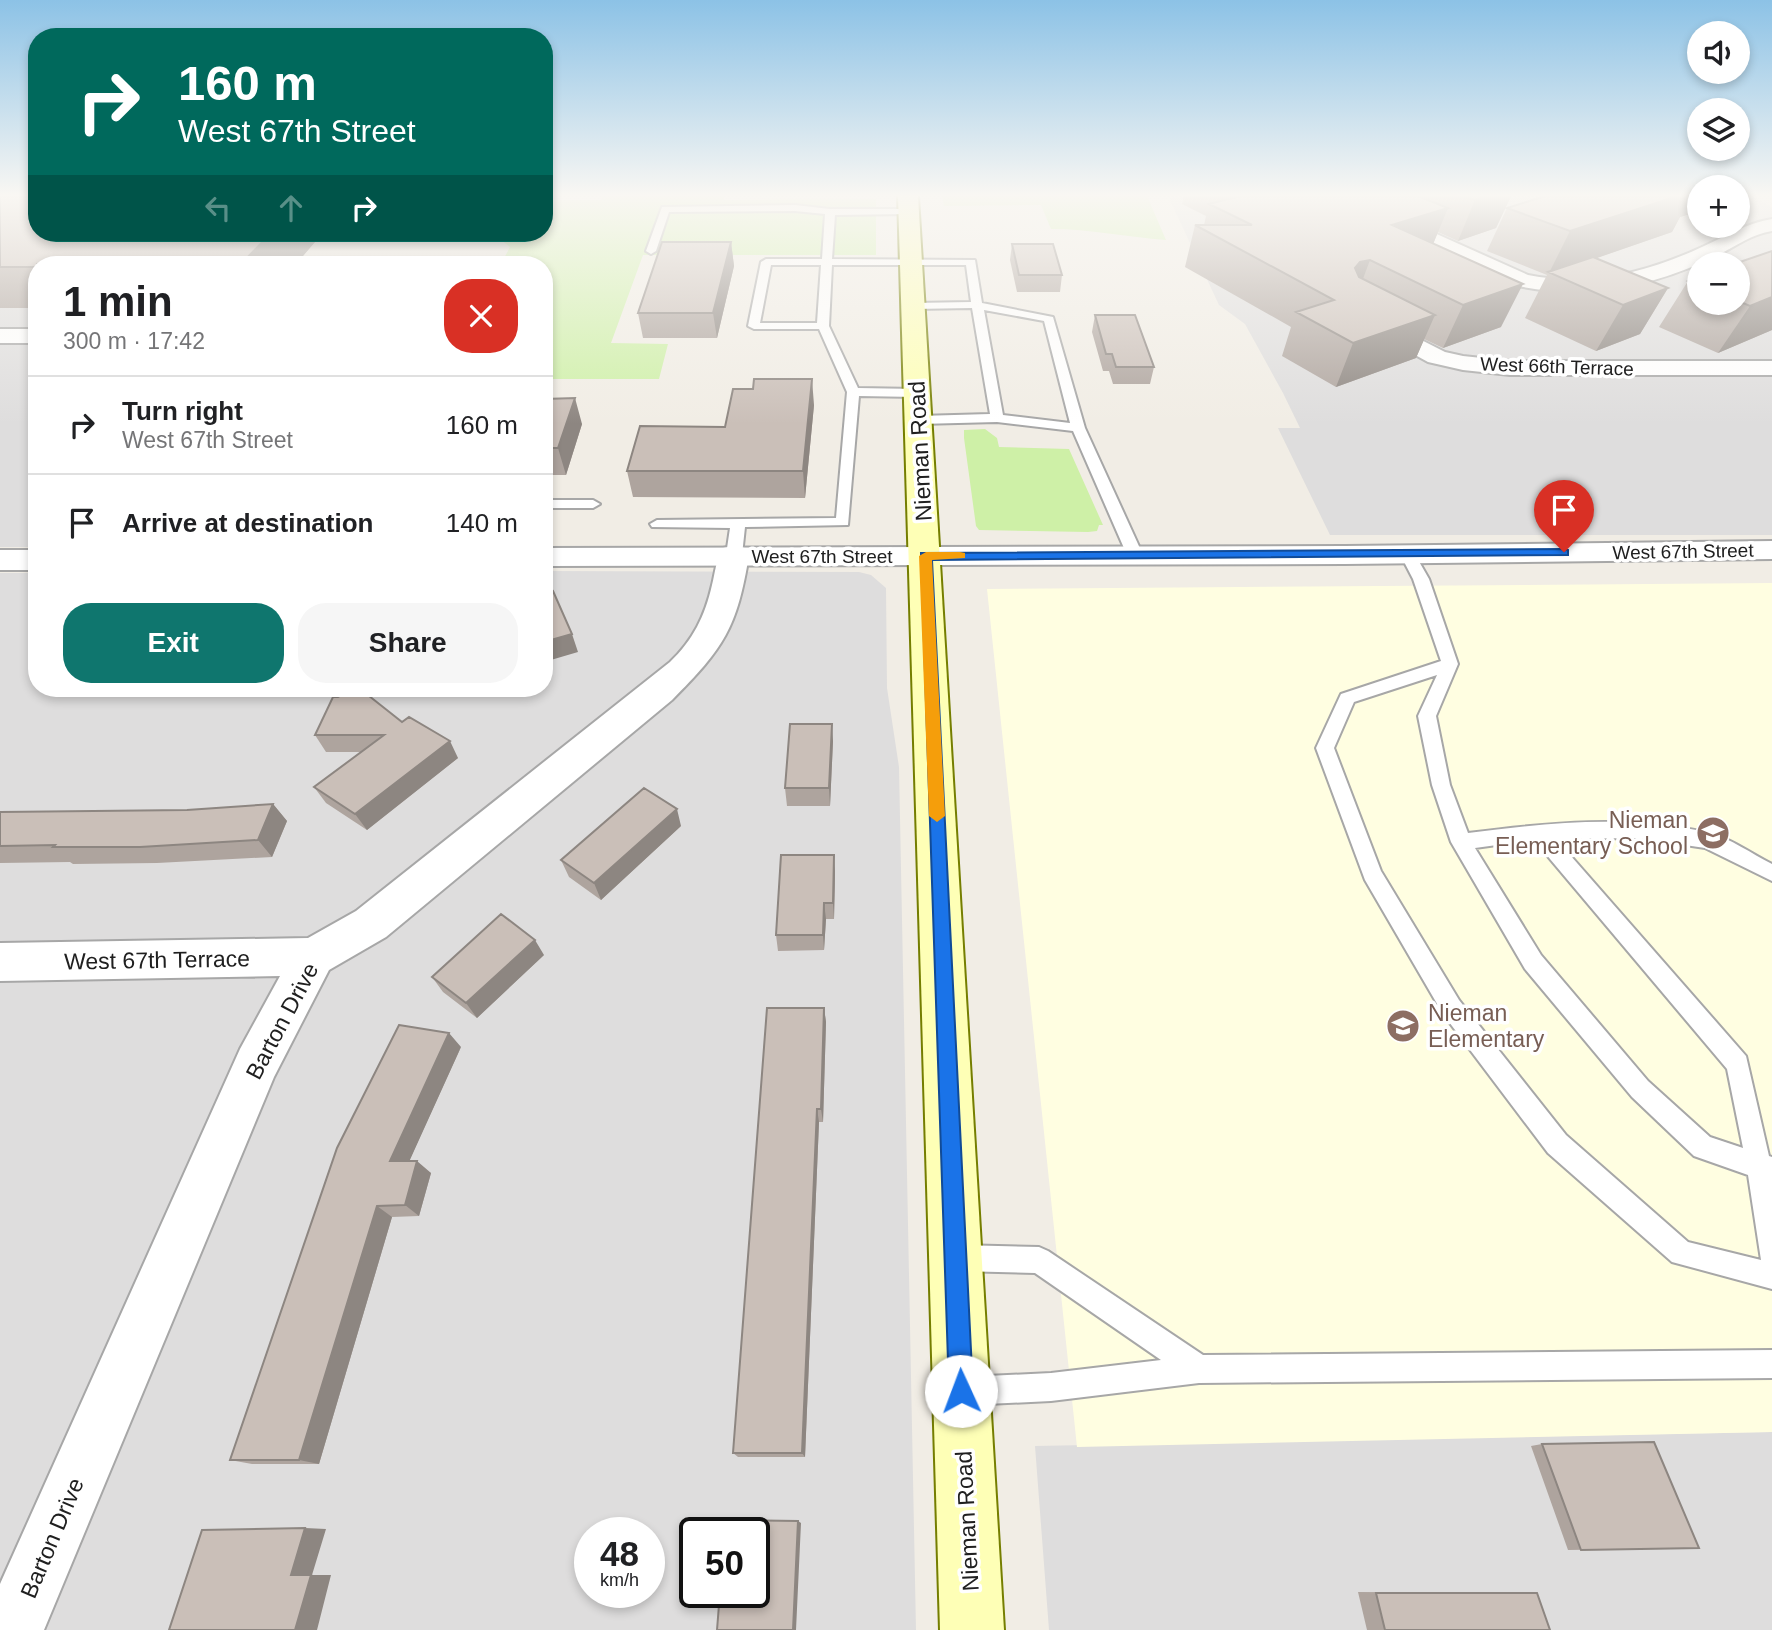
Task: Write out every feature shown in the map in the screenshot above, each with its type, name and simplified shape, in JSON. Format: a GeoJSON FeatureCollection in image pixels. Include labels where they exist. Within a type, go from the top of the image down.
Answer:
{"type":"FeatureCollection","features":[{"type":"Feature","properties":{"kind":"main road","name":"Nieman Road"},"geometry":{"type":"LineString","coordinates":[[911,272],[972,1630]]}},
{"type":"Feature","properties":{"kind":"street"},"geometry":{"type":"LineString","coordinates":[[1509,272],[1532,282],[1596,286],[1664,272]]}},
{"type":"Feature","properties":{"kind":"street","name":"West 66th Terrace"},"geometry":{"type":"LineString","coordinates":[[1353,312],[1437,356],[1463,363],[1510,368],[1772,368]]}},
{"type":"Feature","properties":{"kind":"street"},"geometry":{"type":"LineString","coordinates":[[0,336],[28,336]]}},
{"type":"Feature","properties":{"kind":"street","name":"West 67th Street"},"geometry":{"type":"LineString","coordinates":[[553,556],[736,539],[926,556],[1772,550]]}},
{"type":"Feature","properties":{"kind":"street","name":"Barton Drive"},"geometry":{"type":"LineString","coordinates":[[12,1630],[256,1065],[314,957],[371,924],[660,691],[702,649],[714,629],[727,592],[736,539]]}},
{"type":"Feature","properties":{"kind":"street"},"geometry":{"type":"LineString","coordinates":[[0,560],[28,560]]}},
{"type":"Feature","properties":{"kind":"street","name":"West 67th Terrace"},"geometry":{"type":"LineString","coordinates":[[0,962],[314,957]]}},
{"type":"Feature","properties":{"kind":"lane"},"geometry":{"type":"LineString","coordinates":[[764,272],[754,326],[823,326]]}},
{"type":"Feature","properties":{"kind":"lane"},"geometry":{"type":"LineString","coordinates":[[657,524],[736,539],[843,522],[853,392],[823,326],[827,272]]}},
{"type":"Feature","properties":{"kind":"lane"},"geometry":{"type":"LineString","coordinates":[[972,272],[997,418]]}},
{"type":"Feature","properties":{"kind":"lane"},"geometry":{"type":"LineString","coordinates":[[913,306],[977,305],[1049,319],[1078,428],[1135,555]]}},
{"type":"Feature","properties":{"kind":"lane"},"geometry":{"type":"LineString","coordinates":[[853,392],[917,393]]}},
{"type":"Feature","properties":{"kind":"lane"},"geometry":{"type":"LineString","coordinates":[[919,420],[997,418],[1078,428]]}},
{"type":"Feature","properties":{"kind":"lane"},"geometry":{"type":"LineString","coordinates":[[553,504],[593,504]]}},
{"type":"Feature","properties":{"kind":"lane"},"geometry":{"type":"LineString","coordinates":[[1408,554],[1421,579],[1450,664],[1426,716],[1441,785],[1461,842],[1533,962],[1640,1089],[1703,1147],[1766,1166]]}},
{"type":"Feature","properties":{"kind":"lane"},"geometry":{"type":"LineString","coordinates":[[1450,664],[1347,698],[1325,748],[1372,874],[1451,1007],[1558,1144],[1681,1253],[1772,1276]]}},
{"type":"Feature","properties":{"kind":"lane"},"geometry":{"type":"LineString","coordinates":[[1461,842],[1538,832],[1639,831],[1709,841],[1772,873]]}},
{"type":"Feature","properties":{"kind":"lane"},"geometry":{"type":"LineString","coordinates":[[1538,832],[1738,1064],[1766,1166],[1772,1254]]}},
{"type":"Feature","properties":{"kind":"lane"},"geometry":{"type":"LineString","coordinates":[[956,1258],[1039,1260],[1199,1369]]}},
{"type":"Feature","properties":{"kind":"lane"},"geometry":{"type":"LineString","coordinates":[[961,1391],[1051,1387],[1199,1369],[1772,1364]]}},
{"type":"Feature","properties":{"kind":"shaded area"},"geometry":{"type":"Polygon","coordinates":[[[0,272],[28,272],[28,547],[0,547],[0,272]]]}},
{"type":"Feature","properties":{"kind":"shaded area"},"geometry":{"type":"Polygon","coordinates":[[[1204,272],[1687,272],[1687,315],[1750,315],[1750,272],[1772,272],[1772,535],[1330,535],[1278,428],[1300,428],[1245,324],[1219,305],[1204,272]]]}},
{"type":"Feature","properties":{"kind":"shaded area"},"geometry":{"type":"Polygon","coordinates":[[[553,571],[859,572],[871,575],[886,588],[887,688],[899,767],[916,1630],[0,1630],[0,573],[28,573],[28,697],[553,697],[553,571]]]}},
{"type":"Feature","properties":{"kind":"shaded area","name":"Nieman Elementary"},"geometry":{"type":"Polygon","coordinates":[[[1772,583],[1772,1432],[1077,1447],[987,589],[1772,583]]]}},
{"type":"Feature","properties":{"kind":"shaded area"},"geometry":{"type":"Polygon","coordinates":[[[1772,1432],[1772,1630],[1049,1630],[1035,1446],[1772,1432]]]}},
{"type":"Feature","properties":{"kind":"green space"},"geometry":{"type":"Polygon","coordinates":[[[553,272],[637,272],[611,343],[668,344],[659,379],[553,379],[553,272]]]}},
{"type":"Feature","properties":{"kind":"green space"},"geometry":{"type":"Polygon","coordinates":[[[985,429],[997,438],[999,447],[1069,449],[1103,525],[1099,525],[1097,531],[1088,532],[979,530],[976,526],[964,430],[985,429]]]}},
{"type":"Feature","properties":{"kind":"building"},"geometry":{"type":"Polygon","coordinates":[[[652,272],[723,272],[713,313],[638,313],[652,272]]]}},
{"type":"Feature","properties":{"kind":"building"},"geometry":{"type":"Polygon","coordinates":[[[1018,272],[1061,272],[1062,275],[1019,275],[1018,272]]]}},
{"type":"Feature","properties":{"kind":"building"},"geometry":{"type":"Polygon","coordinates":[[[1282,272],[1357,272],[1359,277],[1435,315],[1353,343],[1296,312],[1334,300],[1282,272]]]}},
{"type":"Feature","properties":{"kind":"building"},"geometry":{"type":"Polygon","coordinates":[[[1395,272],[1497,272],[1523,284],[1463,305],[1395,272]]]}},
{"type":"Feature","properties":{"kind":"building"},"geometry":{"type":"Polygon","coordinates":[[[1548,272],[1629,272],[1668,288],[1623,305],[1548,272]]]}},
{"type":"Feature","properties":{"kind":"building"},"geometry":{"type":"Polygon","coordinates":[[[1750,272],[1772,272],[1772,297],[1750,306],[1750,272]]]}},
{"type":"Feature","properties":{"kind":"building"},"geometry":{"type":"Polygon","coordinates":[[[1095,315],[1135,315],[1154,367],[1116,367],[1112,354],[1106,354],[1095,315]]]}},
{"type":"Feature","properties":{"kind":"building"},"geometry":{"type":"Polygon","coordinates":[[[754,379],[812,379],[803,471],[627,471],[640,426],[725,427],[733,389],[753,389],[754,379]]]}},
{"type":"Feature","properties":{"kind":"building"},"geometry":{"type":"Polygon","coordinates":[[[575,398],[558,448],[553,448],[553,399],[575,398]]]}},
{"type":"Feature","properties":{"kind":"building"},"geometry":{"type":"Polygon","coordinates":[[[553,591],[572,634],[553,639],[553,591]]]}},
{"type":"Feature","properties":{"kind":"building"},"geometry":{"type":"Polygon","coordinates":[[[333,697],[370,697],[402,722],[409,717],[450,741],[355,814],[314,787],[384,735],[315,735],[333,697]]]}},
{"type":"Feature","properties":{"kind":"building"},"geometry":{"type":"Polygon","coordinates":[[[790,724],[832,724],[829,788],[785,788],[790,724]]]}},
{"type":"Feature","properties":{"kind":"building"},"geometry":{"type":"Polygon","coordinates":[[[644,788],[677,809],[594,883],[561,860],[644,788]]]}},
{"type":"Feature","properties":{"kind":"building"},"geometry":{"type":"Polygon","coordinates":[[[273,804],[258,840],[140,847],[0,846],[0,812],[187,810],[273,804]]]}},
{"type":"Feature","properties":{"kind":"building"},"geometry":{"type":"Polygon","coordinates":[[[781,855],[834,855],[833,903],[824,903],[823,935],[776,935],[781,855]]]}},
{"type":"Feature","properties":{"kind":"building"},"geometry":{"type":"Polygon","coordinates":[[[501,914],[535,940],[466,1003],[432,977],[501,914]]]}},
{"type":"Feature","properties":{"kind":"building"},"geometry":{"type":"Polygon","coordinates":[[[767,1008],[824,1008],[802,1453],[733,1453],[767,1008]]]}},
{"type":"Feature","properties":{"kind":"building"},"geometry":{"type":"Polygon","coordinates":[[[399,1025],[449,1033],[390,1161],[417,1161],[405,1205],[377,1206],[299,1460],[230,1460],[337,1148],[399,1025]]]}},
{"type":"Feature","properties":{"kind":"building"},"geometry":{"type":"Polygon","coordinates":[[[1654,1442],[1699,1548],[1581,1550],[1542,1444],[1654,1442]]]}},
{"type":"Feature","properties":{"kind":"building"},"geometry":{"type":"Polygon","coordinates":[[[770,1521],[798,1521],[793,1630],[717,1630],[719,1608],[770,1608],[770,1521]]]}},
{"type":"Feature","properties":{"kind":"building"},"geometry":{"type":"Polygon","coordinates":[[[305,1528],[291,1575],[311,1575],[295,1630],[169,1630],[202,1530],[305,1528]]]}},
{"type":"Feature","properties":{"kind":"building"},"geometry":{"type":"Polygon","coordinates":[[[1376,1593],[1537,1593],[1550,1630],[1385,1630],[1376,1593]]]}},
{"type":"Feature","properties":{"kind":"slow traffic"},"geometry":{"type":"LineString","coordinates":[[937,816],[926,556],[960,556]]}},
{"type":"Feature","properties":{"kind":"place","name":"Nieman Elementary School"},"geometry":{"type":"Point","coordinates":[1713,833]}},
{"type":"Feature","properties":{"kind":"place","name":"Nieman Elementary"},"geometry":{"type":"Point","coordinates":[1403,1026]}},
{"type":"Feature","properties":{"kind":"route"},"geometry":{"type":"LineString","coordinates":[[961,1391],[926,556],[1564,552]]}}]}
